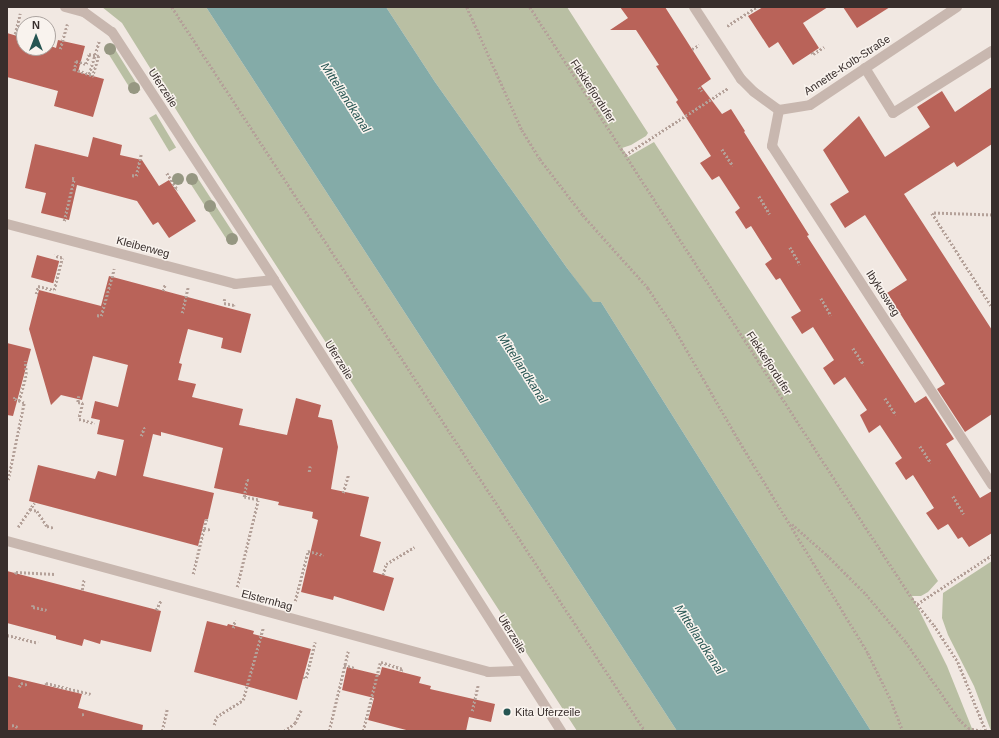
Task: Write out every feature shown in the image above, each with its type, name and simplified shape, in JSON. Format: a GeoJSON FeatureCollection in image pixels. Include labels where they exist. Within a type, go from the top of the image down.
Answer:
{"type":"FeatureCollection","features":[{"type":"Feature","properties":{"kind":"street"},"geometry":{"type":"LineString","coordinates":[[694,7],[741,79],[754,92],[779,110]]}},
{"type":"Feature","properties":{"kind":"street","name":"Annette-Kolb-Straße"},"geometry":{"type":"LineString","coordinates":[[779,110],[810,105],[957,7]]}},
{"type":"Feature","properties":{"kind":"street","name":"Uferzeile"},"geometry":{"type":"LineString","coordinates":[[68,8],[84,12],[112,32],[274,280],[561,731]]}},
{"type":"Feature","properties":{"kind":"street"},"geometry":{"type":"LineString","coordinates":[[865,68],[893,113],[992,50]]}},
{"type":"Feature","properties":{"kind":"street","name":"Ibykusweg"},"geometry":{"type":"LineString","coordinates":[[779,110],[772,146],[992,485]]}},
{"type":"Feature","properties":{"kind":"street","name":"Kleiberweg"},"geometry":{"type":"LineString","coordinates":[[7,224],[229,283],[235,284],[274,280]]}},
{"type":"Feature","properties":{"kind":"street","name":"Elsternhag"},"geometry":{"type":"LineString","coordinates":[[7,541],[488,672],[522,671]]}},
{"type":"Feature","properties":{"kind":"path"},"geometry":{"type":"LineString","coordinates":[[172,7],[645,731]]}},
{"type":"Feature","properties":{"kind":"path"},"geometry":{"type":"LineString","coordinates":[[466,7],[522,130],[536,153],[583,215],[648,288],[674,326],[738,439],[790,522],[868,653],[903,731]]}},
{"type":"Feature","properties":{"kind":"path","name":"Flekkefjordufer"},"geometry":{"type":"LineString","coordinates":[[530,7],[857,514],[958,662],[986,731]]}},
{"type":"Feature","properties":{"kind":"path"},"geometry":{"type":"LineString","coordinates":[[713,35],[756,7]]}},
{"type":"Feature","properties":{"kind":"path"},"geometry":{"type":"LineString","coordinates":[[60,49],[68,8]]}},
{"type":"Feature","properties":{"kind":"path"},"geometry":{"type":"LineString","coordinates":[[89,74],[98,43]]}},
{"type":"Feature","properties":{"kind":"path"},"geometry":{"type":"LineString","coordinates":[[692,49],[696,47]]}},
{"type":"Feature","properties":{"kind":"path"},"geometry":{"type":"LineString","coordinates":[[812,52],[813,54],[824,47]]}},
{"type":"Feature","properties":{"kind":"path"},"geometry":{"type":"LineString","coordinates":[[94,55],[89,54],[86,64],[76,62],[74,71],[74,69],[89,74],[94,76],[99,56],[94,55]]}},
{"type":"Feature","properties":{"kind":"path"},"geometry":{"type":"LineString","coordinates":[[625,155],[741,79]]}},
{"type":"Feature","properties":{"kind":"path"},"geometry":{"type":"LineString","coordinates":[[699,87],[702,92]]}},
{"type":"Feature","properties":{"kind":"path"},"geometry":{"type":"LineString","coordinates":[[722,149],[733,166]]}},
{"type":"Feature","properties":{"kind":"path"},"geometry":{"type":"LineString","coordinates":[[132,175],[136,176],[142,155]]}},
{"type":"Feature","properties":{"kind":"path"},"geometry":{"type":"LineString","coordinates":[[167,173],[177,189],[176,190]]}},
{"type":"Feature","properties":{"kind":"path"},"geometry":{"type":"LineString","coordinates":[[63,223],[74,179],[71,178]]}},
{"type":"Feature","properties":{"kind":"path"},"geometry":{"type":"LineString","coordinates":[[758,196],[770,214]]}},
{"type":"Feature","properties":{"kind":"path"},"geometry":{"type":"LineString","coordinates":[[992,215],[932,213],[992,307]]}},
{"type":"Feature","properties":{"kind":"path"},"geometry":{"type":"LineString","coordinates":[[790,247],[800,264]]}},
{"type":"Feature","properties":{"kind":"path"},"geometry":{"type":"LineString","coordinates":[[36,294],[38,286],[54,290],[62,258],[54,256]]}},
{"type":"Feature","properties":{"kind":"path"},"geometry":{"type":"LineString","coordinates":[[97,315],[101,316],[114,267]]}},
{"type":"Feature","properties":{"kind":"path"},"geometry":{"type":"LineString","coordinates":[[182,313],[189,285]]}},
{"type":"Feature","properties":{"kind":"path"},"geometry":{"type":"LineString","coordinates":[[821,298],[831,315]]}},
{"type":"Feature","properties":{"kind":"path"},"geometry":{"type":"LineString","coordinates":[[226,303],[234,306]]}},
{"type":"Feature","properties":{"kind":"path"},"geometry":{"type":"LineString","coordinates":[[853,348],[864,365]]}},
{"type":"Feature","properties":{"kind":"path"},"geometry":{"type":"LineString","coordinates":[[20,401],[26,374],[25,361]]}},
{"type":"Feature","properties":{"kind":"path"},"geometry":{"type":"LineString","coordinates":[[8,480],[24,403],[14,400],[15,396]]}},
{"type":"Feature","properties":{"kind":"path"},"geometry":{"type":"LineString","coordinates":[[79,396],[78,402],[83,403],[79,419],[94,423]]}},
{"type":"Feature","properties":{"kind":"path"},"geometry":{"type":"LineString","coordinates":[[885,398],[896,415]]}},
{"type":"Feature","properties":{"kind":"path"},"geometry":{"type":"LineString","coordinates":[[142,436],[145,428]]}},
{"type":"Feature","properties":{"kind":"path"},"geometry":{"type":"LineString","coordinates":[[920,446],[932,463]]}},
{"type":"Feature","properties":{"kind":"path"},"geometry":{"type":"LineString","coordinates":[[309,472],[310,466]]}},
{"type":"Feature","properties":{"kind":"path"},"geometry":{"type":"LineString","coordinates":[[343,493],[348,475]]}},
{"type":"Feature","properties":{"kind":"path"},"geometry":{"type":"LineString","coordinates":[[236,591],[258,500],[244,497],[247,480],[250,480]]}},
{"type":"Feature","properties":{"kind":"path"},"geometry":{"type":"LineString","coordinates":[[953,496],[964,514]]}},
{"type":"Feature","properties":{"kind":"path"},"geometry":{"type":"LineString","coordinates":[[17,530],[34,503]]}},
{"type":"Feature","properties":{"kind":"path"},"geometry":{"type":"LineString","coordinates":[[30,508],[37,511],[47,526],[54,528]]}},
{"type":"Feature","properties":{"kind":"path"},"geometry":{"type":"LineString","coordinates":[[189,591],[207,519]]}},
{"type":"Feature","properties":{"kind":"path"},"geometry":{"type":"LineString","coordinates":[[790,522],[827,555],[866,594],[906,642],[959,719],[968,728],[982,731]]}},
{"type":"Feature","properties":{"kind":"path"},"geometry":{"type":"LineString","coordinates":[[204,528],[211,530]]}},
{"type":"Feature","properties":{"kind":"path"},"geometry":{"type":"LineString","coordinates":[[383,575],[386,564],[414,547]]}},
{"type":"Feature","properties":{"kind":"path"},"geometry":{"type":"LineString","coordinates":[[294,606],[308,551],[324,555]]}},
{"type":"Feature","properties":{"kind":"path"},"geometry":{"type":"LineString","coordinates":[[917,604],[992,555]]}},
{"type":"Feature","properties":{"kind":"path"},"geometry":{"type":"LineString","coordinates":[[15,574],[16,572],[56,574]]}},
{"type":"Feature","properties":{"kind":"path"},"geometry":{"type":"LineString","coordinates":[[82,590],[84,582]]}},
{"type":"Feature","properties":{"kind":"path"},"geometry":{"type":"LineString","coordinates":[[156,610],[161,598]]}},
{"type":"Feature","properties":{"kind":"path"},"geometry":{"type":"LineString","coordinates":[[33,605],[33,607],[47,610]]}},
{"type":"Feature","properties":{"kind":"path"},"geometry":{"type":"LineString","coordinates":[[214,725],[216,717],[243,700],[263,625]]}},
{"type":"Feature","properties":{"kind":"path"},"geometry":{"type":"LineString","coordinates":[[7,635],[38,643]]}},
{"type":"Feature","properties":{"kind":"path"},"geometry":{"type":"LineString","coordinates":[[303,678],[306,678],[316,640]]}},
{"type":"Feature","properties":{"kind":"path"},"geometry":{"type":"LineString","coordinates":[[328,731],[349,648]]}},
{"type":"Feature","properties":{"kind":"path"},"geometry":{"type":"LineString","coordinates":[[363,731],[382,658]]}},
{"type":"Feature","properties":{"kind":"path"},"geometry":{"type":"LineString","coordinates":[[380,663],[402,669],[401,672]]}},
{"type":"Feature","properties":{"kind":"path"},"geometry":{"type":"LineString","coordinates":[[344,665],[355,668]]}},
{"type":"Feature","properties":{"kind":"path"},"geometry":{"type":"LineString","coordinates":[[20,687],[21,683],[28,685]]}},
{"type":"Feature","properties":{"kind":"path"},"geometry":{"type":"LineString","coordinates":[[46,685],[46,683],[91,694]]}},
{"type":"Feature","properties":{"kind":"path"},"geometry":{"type":"LineString","coordinates":[[472,711],[478,685]]}},
{"type":"Feature","properties":{"kind":"path"},"geometry":{"type":"LineString","coordinates":[[162,731],[167,710]]}},
{"type":"Feature","properties":{"kind":"path"},"geometry":{"type":"LineString","coordinates":[[284,731],[295,723],[301,710]]}},
{"type":"Feature","properties":{"kind":"path"},"geometry":{"type":"LineString","coordinates":[[82,714],[86,715]]}},
{"type":"Feature","properties":{"kind":"path"},"geometry":{"type":"LineString","coordinates":[[12,725],[18,727]]}},
{"type":"Feature","properties":{"kind":"green space"},"geometry":{"type":"Polygon","coordinates":[[[102,7],[206,7],[677,731],[577,731],[195,140],[122,23],[102,7]]]}},
{"type":"Feature","properties":{"kind":"green space"},"geometry":{"type":"Polygon","coordinates":[[[386,7],[567,7],[648,133],[646,136],[631,145],[622,148],[628,157],[654,142],[938,581],[928,592],[921,596],[912,596],[947,666],[973,731],[871,731],[601,302],[593,303],[567,268],[435,82],[386,7]]]}},
{"type":"Feature","properties":{"kind":"green space"},"geometry":{"type":"Polygon","coordinates":[[[113,46],[141,90],[134,94],[106,50],[113,46]]]}},
{"type":"Feature","properties":{"kind":"green space"},"geometry":{"type":"Polygon","coordinates":[[[156,114],[176,147],[169,152],[149,118],[156,114]]]}},
{"type":"Feature","properties":{"kind":"green space"},"geometry":{"type":"Polygon","coordinates":[[[195,174],[237,239],[229,243],[187,179],[195,174]]]}},
{"type":"Feature","properties":{"kind":"green space"},"geometry":{"type":"Polygon","coordinates":[[[992,561],[991,731],[974,686],[948,635],[942,618],[943,593],[992,561]]]}},
{"type":"Feature","properties":{"kind":"water","name":"Mittellandkanal"},"geometry":{"type":"Polygon","coordinates":[[[206,7],[386,7],[435,82],[567,268],[593,302],[601,302],[871,731],[677,731],[206,7]]]}},
{"type":"Feature","properties":{"kind":"building"},"geometry":{"type":"Polygon","coordinates":[[[620,7],[665,7],[711,79],[701,86],[722,114],[731,109],[809,235],[807,236],[915,403],[926,396],[954,439],[946,444],[980,498],[992,491],[992,533],[969,547],[962,537],[958,539],[948,524],[938,530],[926,513],[934,508],[913,475],[906,480],[895,463],[902,458],[880,425],[869,433],[860,415],[867,410],[845,377],[834,385],[823,368],[834,360],[813,327],[802,334],[791,317],[801,311],[780,278],[776,280],[765,264],[772,259],[751,226],[746,229],[735,212],[740,208],[719,176],[712,180],[700,163],[711,156],[676,102],[678,100],[656,66],[659,65],[636,30],[610,30],[628,18],[620,7]]]}},
{"type":"Feature","properties":{"kind":"building"},"geometry":{"type":"Polygon","coordinates":[[[763,7],[828,7],[803,23],[819,48],[793,65],[778,42],[769,48],[748,16],[763,7]]]}},
{"type":"Feature","properties":{"kind":"building"},"geometry":{"type":"Polygon","coordinates":[[[843,7],[890,7],[857,28],[843,7]]]}},
{"type":"Feature","properties":{"kind":"building"},"geometry":{"type":"Polygon","coordinates":[[[7,33],[16,36],[16,56],[56,56],[58,40],[85,46],[78,72],[104,79],[93,117],[54,106],[58,91],[7,77],[7,33]]]}},
{"type":"Feature","properties":{"kind":"building"},"geometry":{"type":"Polygon","coordinates":[[[992,87],[992,144],[957,167],[954,162],[904,194],[992,330],[992,414],[965,432],[937,389],[945,384],[887,293],[907,280],[865,215],[845,228],[830,204],[849,192],[823,150],[859,116],[885,157],[930,127],[917,107],[942,91],[955,112],[992,87]]]}},
{"type":"Feature","properties":{"kind":"building"},"geometry":{"type":"Polygon","coordinates":[[[93,137],[122,145],[120,155],[142,160],[159,186],[169,180],[196,221],[169,238],[158,222],[153,225],[137,201],[77,185],[69,220],[41,213],[46,193],[25,188],[35,144],[88,157],[93,137]]]}},
{"type":"Feature","properties":{"kind":"building"},"geometry":{"type":"Polygon","coordinates":[[[37,255],[59,261],[53,283],[31,277],[37,255]]]}},
{"type":"Feature","properties":{"kind":"building"},"geometry":{"type":"Polygon","coordinates":[[[109,276],[251,314],[241,353],[221,348],[223,338],[188,329],[179,363],[182,364],[178,380],[196,384],[192,397],[243,409],[239,425],[287,435],[296,398],[321,405],[318,417],[332,420],[338,447],[331,489],[369,497],[360,536],[381,542],[373,572],[394,578],[384,611],[334,596],[333,600],[301,592],[318,520],[312,518],[313,512],[278,505],[279,502],[214,488],[223,448],[161,432],[161,436],[153,434],[143,476],[214,493],[208,519],[205,519],[198,546],[29,501],[38,465],[95,479],[98,471],[116,476],[124,440],[97,434],[100,420],[91,418],[95,401],[118,407],[128,365],[93,356],[82,400],[61,395],[51,405],[29,329],[39,290],[101,306],[109,276]]]}},
{"type":"Feature","properties":{"kind":"building"},"geometry":{"type":"Polygon","coordinates":[[[7,343],[31,349],[13,416],[7,415],[7,343]]]}},
{"type":"Feature","properties":{"kind":"building"},"geometry":{"type":"Polygon","coordinates":[[[7,571],[161,611],[151,652],[101,640],[100,644],[84,639],[82,646],[56,639],[56,636],[7,623],[7,571]]]}},
{"type":"Feature","properties":{"kind":"building"},"geometry":{"type":"Polygon","coordinates":[[[207,621],[227,626],[228,624],[254,631],[253,634],[311,649],[297,700],[194,672],[207,621]]]}},
{"type":"Feature","properties":{"kind":"building"},"geometry":{"type":"Polygon","coordinates":[[[347,667],[380,675],[382,667],[421,677],[419,683],[431,686],[430,689],[495,704],[491,722],[469,717],[466,731],[410,731],[368,720],[374,698],[342,690],[347,667]]]}},
{"type":"Feature","properties":{"kind":"building"},"geometry":{"type":"Polygon","coordinates":[[[7,676],[82,694],[78,708],[143,725],[142,731],[7,731],[7,676]]]}},
{"type":"Feature","properties":{"kind":"place","name":"Kita Uferzeile"},"geometry":{"type":"Point","coordinates":[507,712]}}]}
